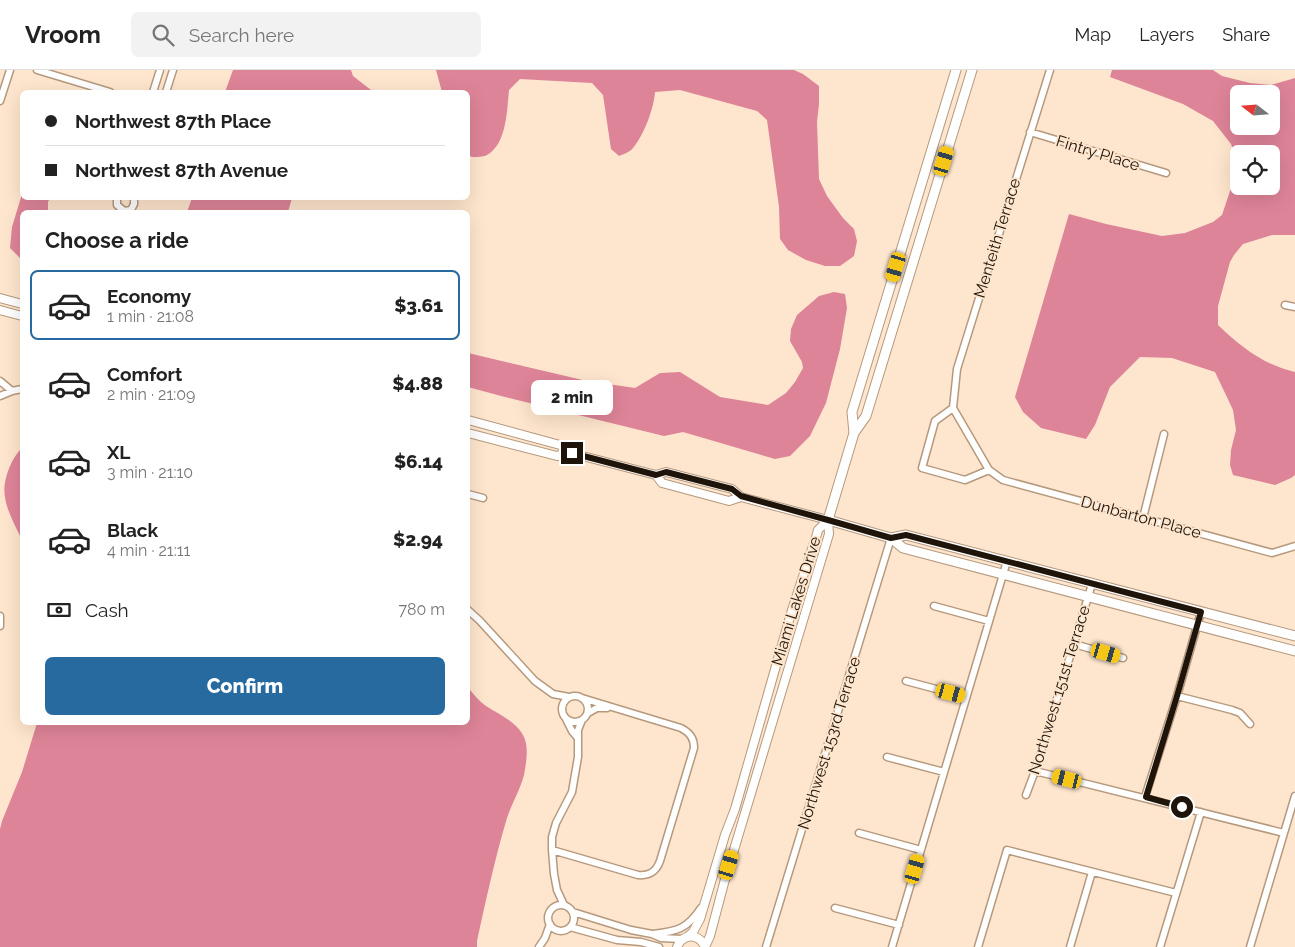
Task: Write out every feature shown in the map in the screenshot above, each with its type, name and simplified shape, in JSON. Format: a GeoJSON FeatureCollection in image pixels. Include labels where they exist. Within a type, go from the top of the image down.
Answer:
{"type":"FeatureCollection","features":[{"type":"Feature","properties":{"kind":"main road"},"geometry":{"type":"LineString","coordinates":[[854,433],[852,412],[956,70]]}},
{"type":"Feature","properties":{"kind":"main road"},"geometry":{"type":"LineString","coordinates":[[972,70],[866,416],[854,433],[828,520],[891,538],[903,548],[1295,651]]}},
{"type":"Feature","properties":{"kind":"main road"},"geometry":{"type":"LineString","coordinates":[[891,538],[906,535],[1295,636]]}},
{"type":"Feature","properties":{"kind":"street"},"geometry":{"type":"LineString","coordinates":[[0,101],[10,70]]}},
{"type":"Feature","properties":{"kind":"street"},"geometry":{"type":"LineString","coordinates":[[37,70],[103,90]]}},
{"type":"Feature","properties":{"kind":"street"},"geometry":{"type":"LineString","coordinates":[[154,90],[160,70]]}},
{"type":"Feature","properties":{"kind":"street"},"geometry":{"type":"LineString","coordinates":[[167,90],[173,70]]}},
{"type":"Feature","properties":{"kind":"street","name":"Menteith Terrace"},"geometry":{"type":"LineString","coordinates":[[953,408],[957,370],[1050,70]]}},
{"type":"Feature","properties":{"kind":"street","name":"Fintry Place"},"geometry":{"type":"LineString","coordinates":[[1030,132],[1166,173]]}},
{"type":"Feature","properties":{"kind":"street"},"geometry":{"type":"LineString","coordinates":[[117,200],[117,205],[123,210]]}},
{"type":"Feature","properties":{"kind":"street"},"geometry":{"type":"LineString","coordinates":[[0,298],[20,303]]}},
{"type":"Feature","properties":{"kind":"street"},"geometry":{"type":"LineString","coordinates":[[1285,304],[1295,307]]}},
{"type":"Feature","properties":{"kind":"street"},"geometry":{"type":"LineString","coordinates":[[0,310],[20,315]]}},
{"type":"Feature","properties":{"kind":"street"},"geometry":{"type":"LineString","coordinates":[[0,381],[12,391]]}},
{"type":"Feature","properties":{"kind":"street"},"geometry":{"type":"LineString","coordinates":[[0,396],[20,389]]}},
{"type":"Feature","properties":{"kind":"street"},"geometry":{"type":"LineString","coordinates":[[953,408],[989,470],[966,480],[922,468],[935,421],[953,408]]}},
{"type":"Feature","properties":{"kind":"street"},"geometry":{"type":"LineString","coordinates":[[470,421],[560,444],[572,453],[656,475],[666,472],[732,489],[741,496],[828,520]]}},
{"type":"Feature","properties":{"kind":"street"},"geometry":{"type":"LineString","coordinates":[[470,434],[557,456],[572,453]]}},
{"type":"Feature","properties":{"kind":"street"},"geometry":{"type":"LineString","coordinates":[[1143,518],[1164,434]]}},
{"type":"Feature","properties":{"kind":"street","name":"Dunbarton Place"},"geometry":{"type":"LineString","coordinates":[[989,470],[1003,480],[1272,553],[1295,546]]}},
{"type":"Feature","properties":{"kind":"street"},"geometry":{"type":"LineString","coordinates":[[656,475],[662,483],[729,501],[741,496]]}},
{"type":"Feature","properties":{"kind":"street"},"geometry":{"type":"LineString","coordinates":[[470,495],[482,498]]}},
{"type":"Feature","properties":{"kind":"street","name":"Miami Lakes Drive"},"geometry":{"type":"LineString","coordinates":[[677,947],[693,932],[700,919],[725,835],[735,809],[768,692],[818,530],[828,520]]}},
{"type":"Feature","properties":{"kind":"street","name":"Miami Lakes Drive"},"geometry":{"type":"LineString","coordinates":[[705,947],[710,936],[724,883],[829,534],[828,520]]}},
{"type":"Feature","properties":{"kind":"street","name":"Northwest 153rd Terrace"},"geometry":{"type":"LineString","coordinates":[[766,947],[891,538]]}},
{"type":"Feature","properties":{"kind":"street"},"geometry":{"type":"LineString","coordinates":[[892,947],[1007,561]]}},
{"type":"Feature","properties":{"kind":"street","name":"Northwest 151st Terrace"},"geometry":{"type":"LineString","coordinates":[[1026,795],[1092,584]]}},
{"type":"Feature","properties":{"kind":"street"},"geometry":{"type":"LineString","coordinates":[[934,606],[989,621]]}},
{"type":"Feature","properties":{"kind":"street"},"geometry":{"type":"LineString","coordinates":[[470,612],[531,677],[553,694],[577,737]]}},
{"type":"Feature","properties":{"kind":"street"},"geometry":{"type":"LineString","coordinates":[[1146,797],[1201,612]]}},
{"type":"Feature","properties":{"kind":"street"},"geometry":{"type":"LineString","coordinates":[[0,616],[0,625]]}},
{"type":"Feature","properties":{"kind":"street"},"geometry":{"type":"LineString","coordinates":[[1074,644],[1122,658]]}},
{"type":"Feature","properties":{"kind":"street"},"geometry":{"type":"LineString","coordinates":[[906,680],[966,697]]}},
{"type":"Feature","properties":{"kind":"street"},"geometry":{"type":"LineString","coordinates":[[552,850],[638,875],[652,873],[660,861],[694,748],[694,742],[690,734],[681,728],[611,708],[578,696],[569,697],[553,694]]}},
{"type":"Feature","properties":{"kind":"street"},"geometry":{"type":"LineString","coordinates":[[1177,696],[1240,713],[1250,724]]}},
{"type":"Feature","properties":{"kind":"street"},"geometry":{"type":"LineString","coordinates":[[562,708],[564,702],[569,697]]}},
{"type":"Feature","properties":{"kind":"street"},"geometry":{"type":"LineString","coordinates":[[582,698],[587,705],[588,713]]}},
{"type":"Feature","properties":{"kind":"street"},"geometry":{"type":"LineString","coordinates":[[539,947],[545,938],[550,924],[549,914],[554,907],[556,890],[552,836],[572,792],[578,757],[578,730],[582,720],[588,713],[597,708],[611,708]]}},
{"type":"Feature","properties":{"kind":"street"},"geometry":{"type":"LineString","coordinates":[[566,719],[574,723],[582,720]]}},
{"type":"Feature","properties":{"kind":"street"},"geometry":{"type":"LineString","coordinates":[[887,757],[944,772]]}},
{"type":"Feature","properties":{"kind":"street"},"geometry":{"type":"LineString","coordinates":[[1035,771],[1146,797],[1284,833]]}},
{"type":"Feature","properties":{"kind":"street"},"geometry":{"type":"LineString","coordinates":[[1250,947],[1295,796]]}},
{"type":"Feature","properties":{"kind":"street"},"geometry":{"type":"LineString","coordinates":[[1160,947],[1201,812]]}},
{"type":"Feature","properties":{"kind":"street"},"geometry":{"type":"LineString","coordinates":[[859,833],[921,850]]}},
{"type":"Feature","properties":{"kind":"street"},"geometry":{"type":"LineString","coordinates":[[978,947],[1007,850],[1176,893]]}},
{"type":"Feature","properties":{"kind":"street"},"geometry":{"type":"LineString","coordinates":[[1070,947],[1092,872]]}},
{"type":"Feature","properties":{"kind":"street"},"geometry":{"type":"LineString","coordinates":[[556,890],[564,905]]}},
{"type":"Feature","properties":{"kind":"street"},"geometry":{"type":"LineString","coordinates":[[652,934],[670,932],[686,925],[697,915],[704,904]]}},
{"type":"Feature","properties":{"kind":"street"},"geometry":{"type":"LineString","coordinates":[[554,907],[564,905],[573,912],[661,938],[685,938],[692,936],[701,940],[705,947]]}},
{"type":"Feature","properties":{"kind":"street"},"geometry":{"type":"LineString","coordinates":[[835,908],[899,924]]}},
{"type":"Feature","properties":{"kind":"street"},"geometry":{"type":"LineString","coordinates":[[545,938],[570,926],[574,921],[573,912]]}},
{"type":"Feature","properties":{"kind":"street"},"geometry":{"type":"LineString","coordinates":[[550,924],[560,930]]}},
{"type":"Feature","properties":{"kind":"street"},"geometry":{"type":"LineString","coordinates":[[570,926],[617,940],[641,942],[659,947]]}},
{"type":"Feature","properties":{"kind":"shaded area"},"geometry":{"type":"Polygon","coordinates":[[[233,70],[351,70],[353,76],[371,90],[226,90],[233,70]]]}},
{"type":"Feature","properties":{"kind":"shaded area"},"geometry":{"type":"Polygon","coordinates":[[[436,70],[794,70],[819,86],[817,122],[819,179],[827,196],[843,218],[854,229],[857,241],[854,256],[840,266],[825,266],[806,260],[788,250],[780,239],[779,207],[767,120],[757,111],[680,90],[655,92],[645,129],[632,149],[619,156],[611,149],[603,95],[592,83],[520,79],[509,90],[505,126],[499,143],[487,155],[472,157],[470,156],[470,90],[441,90],[436,70]]]}},
{"type":"Feature","properties":{"kind":"shaded area"},"geometry":{"type":"Polygon","coordinates":[[[1112,70],[1213,70],[1222,76],[1250,83],[1271,85],[1295,78],[1295,235],[1272,235],[1243,244],[1230,262],[1218,306],[1218,325],[1235,341],[1263,360],[1295,372],[1295,475],[1275,485],[1233,475],[1230,465],[1231,450],[1236,430],[1233,410],[1215,372],[1172,358],[1140,357],[1110,387],[1095,425],[1086,439],[1041,428],[1023,412],[1015,397],[1069,214],[1162,236],[1185,233],[1213,222],[1222,215],[1230,191],[1230,195],[1280,195],[1280,145],[1231,145],[1213,121],[1183,104],[1110,77],[1112,70]]]}},
{"type":"Feature","properties":{"kind":"shaded area"},"geometry":{"type":"Polygon","coordinates":[[[20,200],[49,200],[48,210],[20,210],[20,258],[10,248],[12,227],[20,200]]]}},
{"type":"Feature","properties":{"kind":"shaded area"},"geometry":{"type":"Polygon","coordinates":[[[191,200],[291,200],[289,210],[188,210],[191,200]]]}},
{"type":"Feature","properties":{"kind":"shaded area"},"geometry":{"type":"Polygon","coordinates":[[[834,292],[845,294],[847,308],[840,349],[826,403],[810,436],[790,456],[775,459],[683,432],[664,436],[470,388],[470,353],[587,381],[635,388],[660,373],[680,372],[720,397],[768,405],[786,393],[803,368],[802,362],[790,341],[791,329],[797,315],[819,296],[834,292]]]}},
{"type":"Feature","properties":{"kind":"shaded area"},"geometry":{"type":"Polygon","coordinates":[[[20,450],[20,536],[8,508],[4,491],[8,471],[20,450]]]}},
{"type":"Feature","properties":{"kind":"shaded area"},"geometry":{"type":"Polygon","coordinates":[[[470,690],[483,704],[508,719],[517,727],[526,741],[527,751],[524,775],[507,818],[495,864],[477,947],[0,947],[0,829],[22,772],[36,725],[470,725],[470,690]]]}},
{"type":"Feature","properties":{"kind":"route"},"geometry":{"type":"LineString","coordinates":[[572,453],[656,475],[666,472],[732,489],[741,496],[891,538],[906,535],[1201,612],[1146,797],[1182,807]]}}]}
